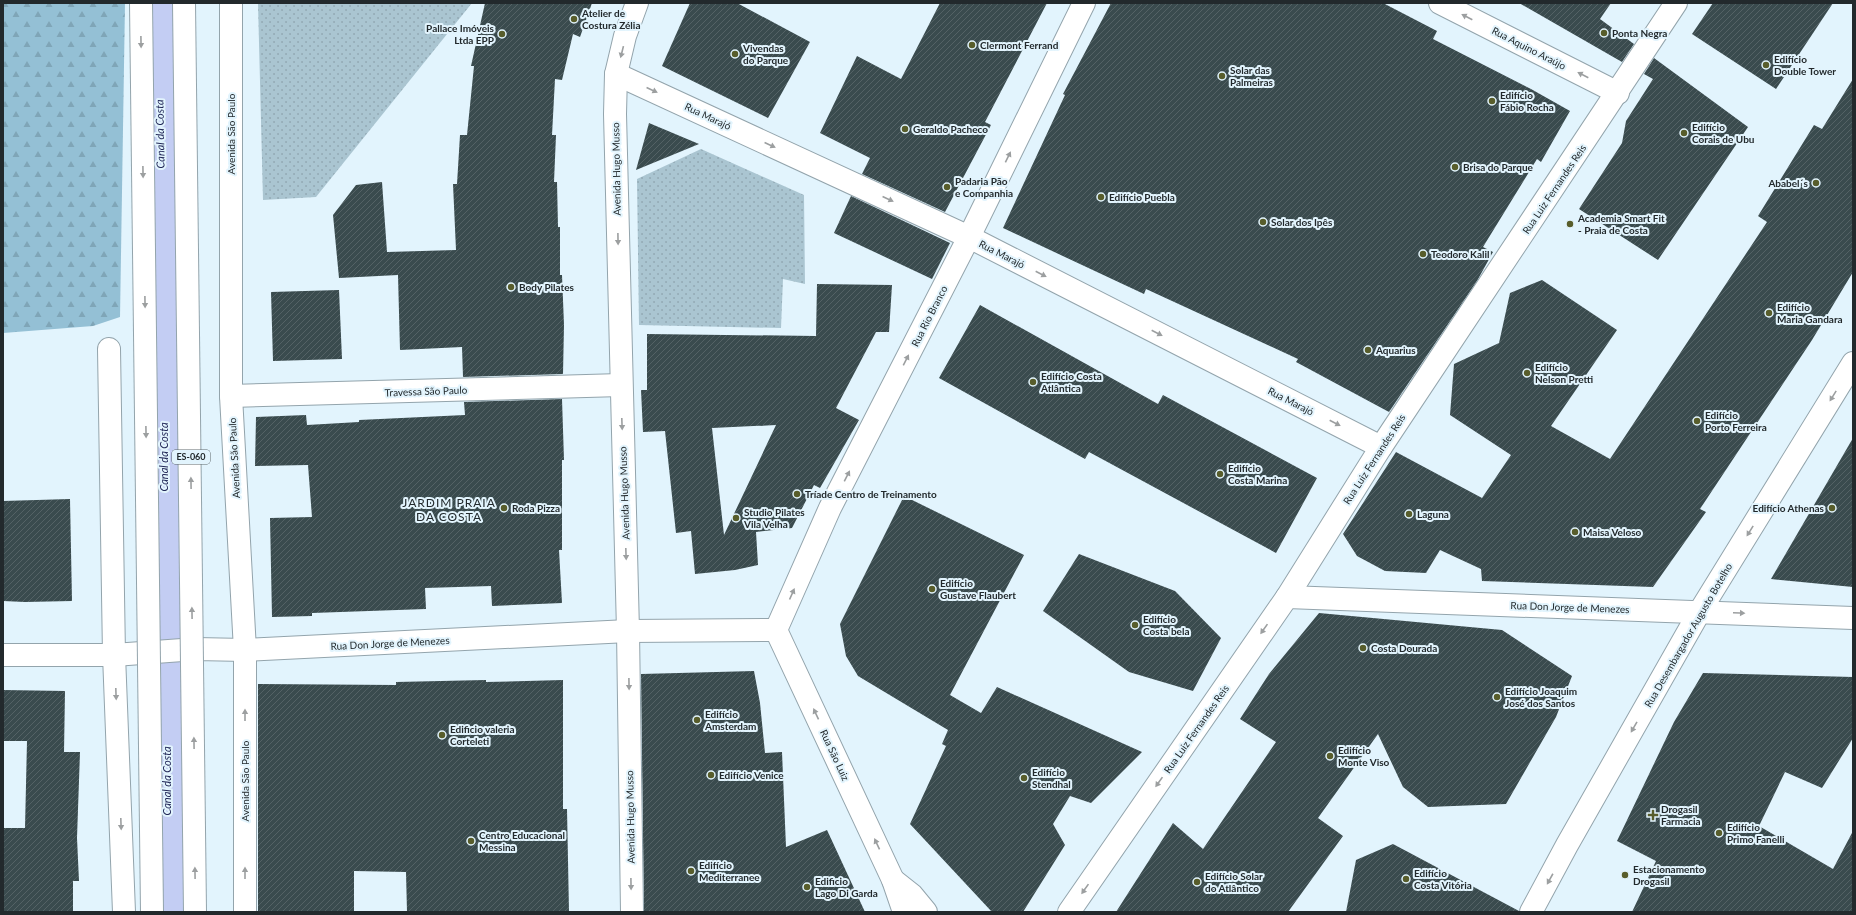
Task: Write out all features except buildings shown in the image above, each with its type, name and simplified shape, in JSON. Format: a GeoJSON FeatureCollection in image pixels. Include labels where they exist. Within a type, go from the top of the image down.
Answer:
{"type":"FeatureCollection","features":[{"type":"Feature","properties":{"kind":"street"},"geometry":{"type":"LineString","coordinates":[[141,3],[152,912]]}},
{"type":"Feature","properties":{"kind":"street","name":"ES-060"},"geometry":{"type":"LineString","coordinates":[[184,3],[195,912]]}},
{"type":"Feature","properties":{"kind":"street","name":"Avenida São Paulo"},"geometry":{"type":"LineString","coordinates":[[231,3],[231,396],[245,650],[245,912]]}},
{"type":"Feature","properties":{"kind":"street","name":"Avenida Hugo Musso"},"geometry":{"type":"LineString","coordinates":[[632,912],[628,632],[615,114],[616,74],[625,36],[637,3]]}},
{"type":"Feature","properties":{"kind":"street","name":"Rua Rio Branco"},"geometry":{"type":"LineString","coordinates":[[776,630],[830,508],[969,237],[1084,3]]}},
{"type":"Feature","properties":{"kind":"street","name":"Rua Aquino Araújo"},"geometry":{"type":"LineString","coordinates":[[1440,3],[1618,93]]}},
{"type":"Feature","properties":{"kind":"street","name":"Rua Luiz Fernandes Reis"},"geometry":{"type":"LineString","coordinates":[[1069,912],[1287,597],[1381,447],[1618,93],[1676,3]]}},
{"type":"Feature","properties":{"kind":"street","name":"Rua Marajó"},"geometry":{"type":"LineString","coordinates":[[616,74],[969,237],[1381,447]]}},
{"type":"Feature","properties":{"kind":"street"},"geometry":{"type":"LineString","coordinates":[[108,349],[114,655],[124,912]]}},
{"type":"Feature","properties":{"kind":"street","name":"Rua Desembargador Augusto Botelho"},"geometry":{"type":"LineString","coordinates":[[1531,912],[1567,845],[1700,612],[1853,363]]}},
{"type":"Feature","properties":{"kind":"street","name":"Travessa São Paulo"},"geometry":{"type":"LineString","coordinates":[[231,396],[621,385]]}},
{"type":"Feature","properties":{"kind":"street","name":"Rua Don Jorge de Menezes"},"geometry":{"type":"LineString","coordinates":[[1287,597],[1853,618]]}},
{"type":"Feature","properties":{"kind":"street","name":"Rua Don Jorge de Menezes"},"geometry":{"type":"LineString","coordinates":[[3,655],[114,655],[196,649],[245,650],[628,632],[776,630]]}},
{"type":"Feature","properties":{"kind":"street","name":"Rua São Luiz"},"geometry":{"type":"LineString","coordinates":[[776,630],[893,880],[904,912]]}},
{"type":"Feature","properties":{"kind":"street","name":"Rua São Luiz"},"geometry":{"type":"LineString","coordinates":[[893,880],[912,895],[926,912]]}},
{"type":"Feature","properties":{"kind":"shaded area"},"geometry":{"type":"Polygon","coordinates":[[[258,3],[472,3],[316,197],[263,200],[258,3]]]}},
{"type":"Feature","properties":{"kind":"shaded area"},"geometry":{"type":"Polygon","coordinates":[[[701,149],[804,195],[805,284],[783,279],[781,328],[639,325],[637,179],[701,149]]]}},
{"type":"Feature","properties":{"kind":"green space"},"geometry":{"type":"Polygon","coordinates":[[[3,3],[125,3],[120,317],[93,326],[3,333],[3,3]]]}},
{"type":"Feature","properties":{"kind":"waterway","name":"Canal da Costa"},"geometry":{"type":"LineString","coordinates":[[158,3],[163,312],[162,399],[167,705],[168,912]]}},
{"type":"Feature","properties":{"kind":"place","name":"Atelier de Costura Zélia"},"geometry":{"type":"Point","coordinates":[574,19]}},
{"type":"Feature","properties":{"kind":"place","name":"Ponta Negra"},"geometry":{"type":"Point","coordinates":[1604,33]}},
{"type":"Feature","properties":{"kind":"place","name":"Pallace Imóveis Ltda EPP"},"geometry":{"type":"Point","coordinates":[502,34]}},
{"type":"Feature","properties":{"kind":"place","name":"Clermont Ferrand"},"geometry":{"type":"Point","coordinates":[972,45]}},
{"type":"Feature","properties":{"kind":"place","name":"Vivendas do Parque"},"geometry":{"type":"Point","coordinates":[735,54]}},
{"type":"Feature","properties":{"kind":"place","name":"Edifício Double Tower"},"geometry":{"type":"Point","coordinates":[1766,65]}},
{"type":"Feature","properties":{"kind":"place","name":"Solar das Palmeiras"},"geometry":{"type":"Point","coordinates":[1222,76]}},
{"type":"Feature","properties":{"kind":"place","name":"Edifício Fábio Rocha"},"geometry":{"type":"Point","coordinates":[1492,101]}},
{"type":"Feature","properties":{"kind":"place","name":"Geraldo Pacheco"},"geometry":{"type":"Point","coordinates":[905,129]}},
{"type":"Feature","properties":{"kind":"place","name":"Edifício Corais de Ubu"},"geometry":{"type":"Point","coordinates":[1684,133]}},
{"type":"Feature","properties":{"kind":"place","name":"Brisa do Parque"},"geometry":{"type":"Point","coordinates":[1455,167]}},
{"type":"Feature","properties":{"kind":"place","name":"Ababel´s"},"geometry":{"type":"Point","coordinates":[1816,183]}},
{"type":"Feature","properties":{"kind":"place","name":"Padaria Pão e Companhia"},"geometry":{"type":"Point","coordinates":[947,187]}},
{"type":"Feature","properties":{"kind":"place","name":"Edifício Puebla"},"geometry":{"type":"Point","coordinates":[1101,197]}},
{"type":"Feature","properties":{"kind":"place","name":"Solar dos Ipês"},"geometry":{"type":"Point","coordinates":[1263,222]}},
{"type":"Feature","properties":{"kind":"place","name":"Academia Smart Fit - Praia de Costa"},"geometry":{"type":"Point","coordinates":[1570,224]}},
{"type":"Feature","properties":{"kind":"place","name":"Teodoro Kalil"},"geometry":{"type":"Point","coordinates":[1423,254]}},
{"type":"Feature","properties":{"kind":"place","name":"Body Pilates"},"geometry":{"type":"Point","coordinates":[511,287]}},
{"type":"Feature","properties":{"kind":"place","name":"Edifício Maria Gandara"},"geometry":{"type":"Point","coordinates":[1769,313]}},
{"type":"Feature","properties":{"kind":"place","name":"Aquarius"},"geometry":{"type":"Point","coordinates":[1368,350]}},
{"type":"Feature","properties":{"kind":"place","name":"Edifício Nelson Pretti"},"geometry":{"type":"Point","coordinates":[1527,373]}},
{"type":"Feature","properties":{"kind":"place","name":"Edifício Costa Atlântica"},"geometry":{"type":"Point","coordinates":[1033,382]}},
{"type":"Feature","properties":{"kind":"place","name":"Edifício Porto Ferreira"},"geometry":{"type":"Point","coordinates":[1697,421]}},
{"type":"Feature","properties":{"kind":"place","name":"Edifício Costa Marina"},"geometry":{"type":"Point","coordinates":[1220,474]}},
{"type":"Feature","properties":{"kind":"place","name":"Tríade Centro de Treinamento"},"geometry":{"type":"Point","coordinates":[797,494]}},
{"type":"Feature","properties":{"kind":"place","name":"Roda Pizza"},"geometry":{"type":"Point","coordinates":[504,508]}},
{"type":"Feature","properties":{"kind":"place","name":"Edifício Athenas"},"geometry":{"type":"Point","coordinates":[1832,508]}},
{"type":"Feature","properties":{"kind":"place","name":"Laguna"},"geometry":{"type":"Point","coordinates":[1409,514]}},
{"type":"Feature","properties":{"kind":"place","name":"Studio Pilates Vila Velha"},"geometry":{"type":"Point","coordinates":[736,518]}},
{"type":"Feature","properties":{"kind":"place","name":"Maisa Veloso"},"geometry":{"type":"Point","coordinates":[1575,532]}},
{"type":"Feature","properties":{"kind":"place","name":"Edifício Gustave Flaubert"},"geometry":{"type":"Point","coordinates":[932,589]}},
{"type":"Feature","properties":{"kind":"place","name":"Edifício Costa bela"},"geometry":{"type":"Point","coordinates":[1135,625]}},
{"type":"Feature","properties":{"kind":"place","name":"Costa Dourada"},"geometry":{"type":"Point","coordinates":[1363,648]}},
{"type":"Feature","properties":{"kind":"place","name":"Edifício Joaquim José dos Santos"},"geometry":{"type":"Point","coordinates":[1497,697]}},
{"type":"Feature","properties":{"kind":"place","name":"Edifício Amsterdam"},"geometry":{"type":"Point","coordinates":[697,720]}},
{"type":"Feature","properties":{"kind":"place","name":"Edificio valeria Corteleti"},"geometry":{"type":"Point","coordinates":[442,735]}},
{"type":"Feature","properties":{"kind":"place","name":"Edifício Monte Viso"},"geometry":{"type":"Point","coordinates":[1330,756]}},
{"type":"Feature","properties":{"kind":"place","name":"Edifício Venice"},"geometry":{"type":"Point","coordinates":[711,775]}},
{"type":"Feature","properties":{"kind":"place","name":"Edifício Stendhal"},"geometry":{"type":"Point","coordinates":[1024,778]}},
{"type":"Feature","properties":{"kind":"place","name":"Drogasil Farmacia"},"geometry":{"type":"Point","coordinates":[1653,815]}},
{"type":"Feature","properties":{"kind":"place","name":"Edifício Primo Fanelli"},"geometry":{"type":"Point","coordinates":[1719,833]}},
{"type":"Feature","properties":{"kind":"place","name":"Centro Educacional Messina"},"geometry":{"type":"Point","coordinates":[471,841]}},
{"type":"Feature","properties":{"kind":"place","name":"Edifício Mediterranee"},"geometry":{"type":"Point","coordinates":[691,871]}},
{"type":"Feature","properties":{"kind":"place","name":"Estacionamento Drogasil"},"geometry":{"type":"Point","coordinates":[1625,875]}},
{"type":"Feature","properties":{"kind":"place","name":"Edifício Costa Vitória"},"geometry":{"type":"Point","coordinates":[1406,879]}},
{"type":"Feature","properties":{"kind":"place","name":"Edifício Solar do Atlântico"},"geometry":{"type":"Point","coordinates":[1197,882]}},
{"type":"Feature","properties":{"kind":"place","name":"Edificio Lago Di Garda"},"geometry":{"type":"Point","coordinates":[807,887]}},
{"type":"Feature","properties":{"kind":"district","name":"JARDIM PRAIA DA COSTA"},"geometry":{"type":"Point","coordinates":[449,510]}}]}
